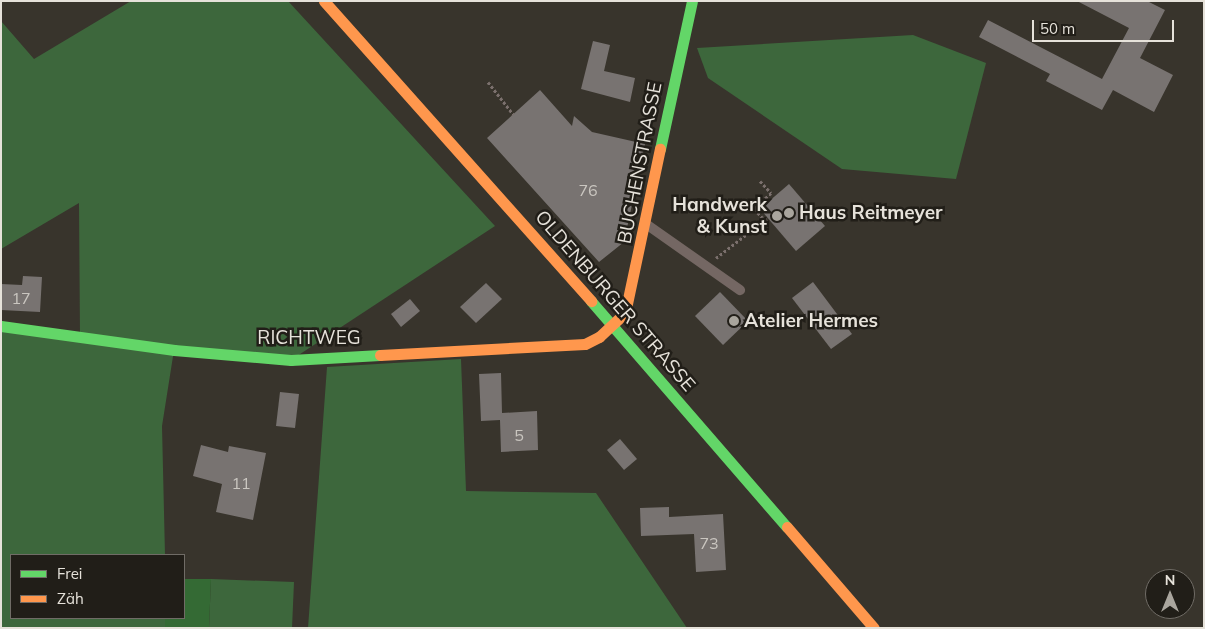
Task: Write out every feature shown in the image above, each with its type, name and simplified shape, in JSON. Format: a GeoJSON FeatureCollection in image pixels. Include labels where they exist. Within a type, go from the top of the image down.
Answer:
{"type":"FeatureCollection","features":[{"type":"Feature","properties":{"kind":"street","name":"OLDENBURGER STRASSE"},"geometry":{"type":"LineString","coordinates":[[324,1],[612,326],[874,628]]}},
{"type":"Feature","properties":{"kind":"street","name":"BUCHENSTRASSE"},"geometry":{"type":"LineString","coordinates":[[612,326],[625,313],[692,1]]}},
{"type":"Feature","properties":{"kind":"street","name":"RICHTWEG"},"geometry":{"type":"LineString","coordinates":[[1,326],[174,350],[291,360],[585,344],[612,326]]}},
{"type":"Feature","properties":{"kind":"lane"},"geometry":{"type":"LineString","coordinates":[[645,224],[740,290]]}},
{"type":"Feature","properties":{"kind":"path"},"geometry":{"type":"LineString","coordinates":[[488,82],[513,114]]}},
{"type":"Feature","properties":{"kind":"path"},"geometry":{"type":"LineString","coordinates":[[706,266],[766,219],[754,209],[771,193],[760,181]]}},
{"type":"Feature","properties":{"kind":"green space"},"geometry":{"type":"Polygon","coordinates":[[[131,1],[288,1],[495,226],[291,360],[174,350],[162,426],[165,554],[10,554],[10,619],[165,619],[165,628],[1,628],[1,326],[80,336],[79,203],[1,249],[1,21],[34,59],[131,1]]]}},
{"type":"Feature","properties":{"kind":"green space"},"geometry":{"type":"Polygon","coordinates":[[[913,35],[986,63],[956,179],[842,169],[708,78],[697,48],[913,35]]]}},
{"type":"Feature","properties":{"kind":"green space"},"geometry":{"type":"Polygon","coordinates":[[[461,359],[466,491],[596,493],[687,628],[308,628],[327,367],[461,359]]]}},
{"type":"Feature","properties":{"kind":"green space"},"geometry":{"type":"Polygon","coordinates":[[[185,579],[211,579],[209,628],[165,628],[165,619],[185,619],[185,579]]]}},
{"type":"Feature","properties":{"kind":"green space"},"geometry":{"type":"Polygon","coordinates":[[[211,579],[294,582],[292,628],[209,628],[211,579]]]}},
{"type":"Feature","properties":{"kind":"building"},"geometry":{"type":"Polygon","coordinates":[[[1077,1],[1147,1],[1165,10],[1140,58],[1173,75],[1154,112],[1113,90],[1102,110],[1046,81],[1050,74],[979,37],[988,20],[1102,79],[1129,28],[1077,1]]]}},
{"type":"Feature","properties":{"kind":"building"},"geometry":{"type":"Polygon","coordinates":[[[593,41],[610,45],[604,71],[635,78],[630,102],[581,89],[593,41]]]}},
{"type":"Feature","properties":{"kind":"building"},"geometry":{"type":"Polygon","coordinates":[[[540,90],[572,126],[574,116],[592,132],[645,144],[624,242],[599,262],[487,138],[540,90]]]}},
{"type":"Feature","properties":{"kind":"building","name":"Haus Reitmeyer"},"geometry":{"type":"Polygon","coordinates":[[[789,184],[825,226],[796,251],[760,209],[789,184]]]}},
{"type":"Feature","properties":{"kind":"building"},"geometry":{"type":"Polygon","coordinates":[[[23,276],[42,277],[40,312],[1,310],[1,284],[22,285],[23,276]]]}},
{"type":"Feature","properties":{"kind":"building"},"geometry":{"type":"Polygon","coordinates":[[[813,282],[852,334],[831,349],[792,298],[813,282]]]}},
{"type":"Feature","properties":{"kind":"building"},"geometry":{"type":"Polygon","coordinates":[[[486,283],[502,299],[476,323],[460,307],[486,283]]]}},
{"type":"Feature","properties":{"kind":"building"},"geometry":{"type":"Polygon","coordinates":[[[720,292],[748,321],[723,345],[695,316],[720,292]]]}},
{"type":"Feature","properties":{"kind":"building"},"geometry":{"type":"Polygon","coordinates":[[[410,299],[420,311],[401,327],[391,314],[410,299]]]}},
{"type":"Feature","properties":{"kind":"building"},"geometry":{"type":"Polygon","coordinates":[[[501,373],[502,413],[537,411],[538,450],[501,452],[500,420],[481,421],[479,374],[501,373]]]}},
{"type":"Feature","properties":{"kind":"building"},"geometry":{"type":"Polygon","coordinates":[[[280,392],[299,394],[295,428],[276,426],[280,392]]]}},
{"type":"Feature","properties":{"kind":"building"},"geometry":{"type":"Polygon","coordinates":[[[620,439],[637,459],[624,470],[607,450],[620,439]]]}},
{"type":"Feature","properties":{"kind":"building"},"geometry":{"type":"Polygon","coordinates":[[[201,445],[228,452],[229,446],[266,453],[253,520],[216,512],[222,484],[193,476],[201,445]]]}},
{"type":"Feature","properties":{"kind":"building"},"geometry":{"type":"Polygon","coordinates":[[[669,507],[669,517],[723,514],[726,570],[696,572],[694,534],[641,536],[640,508],[669,507]]]}},
{"type":"Feature","properties":{"kind":"traffic: fast"},"geometry":{"type":"LineString","coordinates":[[660,149],[692,1]]}},
{"type":"Feature","properties":{"kind":"traffic: fast"},"geometry":{"type":"LineString","coordinates":[[591,301],[787,527]]}},
{"type":"Feature","properties":{"kind":"traffic: fast"},"geometry":{"type":"LineString","coordinates":[[1,326],[174,350],[291,360],[380,355]]}},
{"type":"Feature","properties":{"kind":"traffic: slow"},"geometry":{"type":"LineString","coordinates":[[324,1],[591,301]]}},
{"type":"Feature","properties":{"kind":"traffic: slow"},"geometry":{"type":"LineString","coordinates":[[380,355],[585,344],[599,337],[625,313],[660,149]]}},
{"type":"Feature","properties":{"kind":"traffic: slow"},"geometry":{"type":"LineString","coordinates":[[787,527],[874,628]]}},
{"type":"Feature","properties":{"kind":"place","name":"Haus Reitmeyer"},"geometry":{"type":"Point","coordinates":[789,213]}},
{"type":"Feature","properties":{"kind":"place","name":"Handwerk & Kunst"},"geometry":{"type":"Point","coordinates":[777,216]}},
{"type":"Feature","properties":{"kind":"place","name":"Atelier Hermes"},"geometry":{"type":"Point","coordinates":[734,321]}}]}
